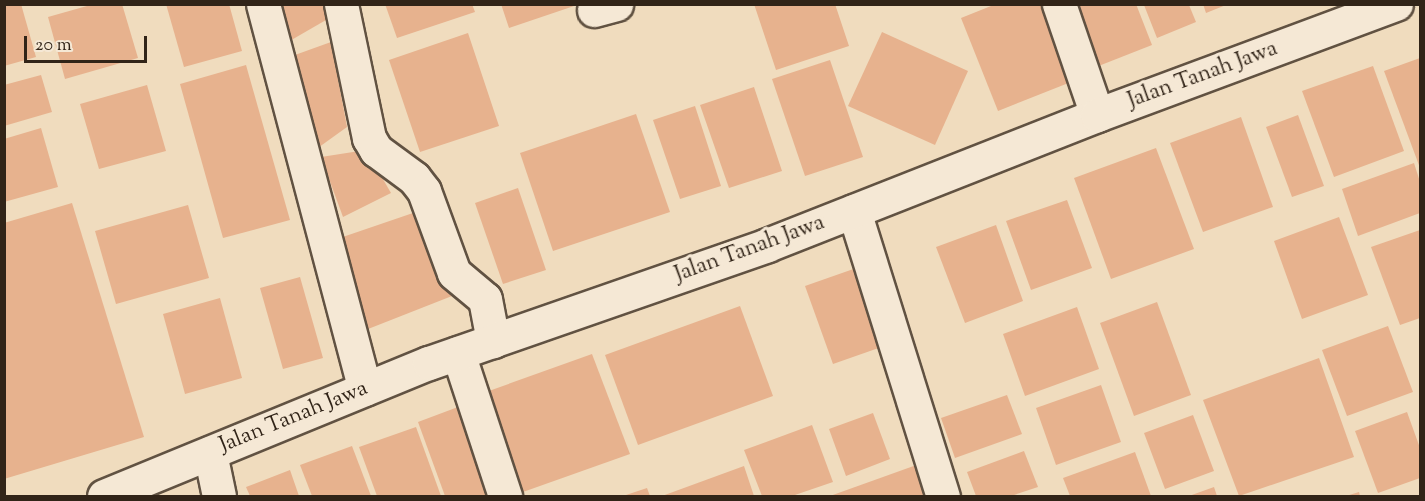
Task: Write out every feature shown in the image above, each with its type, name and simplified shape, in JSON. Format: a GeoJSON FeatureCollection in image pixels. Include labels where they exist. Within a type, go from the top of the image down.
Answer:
{"type":"FeatureCollection","features":[{"type":"Feature","properties":{"kind":"street"},"geometry":{"type":"LineString","coordinates":[[263,4],[365,389]]}},
{"type":"Feature","properties":{"kind":"street"},"geometry":{"type":"LineString","coordinates":[[341,4],[369,138],[376,150],[414,178],[424,191],[454,273],[485,299],[494,341]]}},
{"type":"Feature","properties":{"kind":"street"},"geometry":{"type":"LineString","coordinates":[[1059,4],[1097,115]]}},
{"type":"Feature","properties":{"kind":"street","name":"Jalan Tanah Jawa"},"geometry":{"type":"LineString","coordinates":[[104,496],[458,353],[854,211],[1097,115],[1396,4]]}},
{"type":"Feature","properties":{"kind":"street"},"geometry":{"type":"LineString","coordinates":[[854,211],[943,496]]}},
{"type":"Feature","properties":{"kind":"street"},"geometry":{"type":"LineString","coordinates":[[458,353],[505,496]]}},
{"type":"Feature","properties":{"kind":"street"},"geometry":{"type":"LineString","coordinates":[[210,453],[219,496]]}},
{"type":"Feature","properties":{"kind":"building"},"geometry":{"type":"Polygon","coordinates":[[[21,4],[36,57],[4,66],[4,5],[21,4]]]}},
{"type":"Feature","properties":{"kind":"building"},"geometry":{"type":"Polygon","coordinates":[[[94,4],[122,4],[138,58],[65,79],[48,17],[94,4]]]}},
{"type":"Feature","properties":{"kind":"building"},"geometry":{"type":"Polygon","coordinates":[[[166,4],[229,4],[242,51],[184,67],[166,4]]]}},
{"type":"Feature","properties":{"kind":"building"},"geometry":{"type":"Polygon","coordinates":[[[267,4],[324,4],[326,20],[281,46],[267,4]]]}},
{"type":"Feature","properties":{"kind":"building"},"geometry":{"type":"Polygon","coordinates":[[[385,4],[472,4],[475,12],[397,38],[385,4]]]}},
{"type":"Feature","properties":{"kind":"building"},"geometry":{"type":"Polygon","coordinates":[[[501,4],[577,4],[577,5],[509,28],[501,4]]]}},
{"type":"Feature","properties":{"kind":"building"},"geometry":{"type":"Polygon","coordinates":[[[754,4],[835,4],[849,46],[776,70],[754,4]]]}},
{"type":"Feature","properties":{"kind":"building"},"geometry":{"type":"Polygon","coordinates":[[[996,4],[1040,4],[1071,82],[998,111],[961,18],[996,4]]]}},
{"type":"Feature","properties":{"kind":"building"},"geometry":{"type":"Polygon","coordinates":[[[1071,4],[1136,4],[1152,45],[1096,67],[1071,4]]]}},
{"type":"Feature","properties":{"kind":"building"},"geometry":{"type":"Polygon","coordinates":[[[1203,4],[1226,4],[1226,5],[1206,13],[1203,4]]]}},
{"type":"Feature","properties":{"kind":"building"},"geometry":{"type":"Polygon","coordinates":[[[1144,5],[1189,5],[1196,22],[1157,38],[1144,5]]]}},
{"type":"Feature","properties":{"kind":"building"},"geometry":{"type":"Polygon","coordinates":[[[882,32],[968,71],[935,145],[848,106],[882,32]]]}},
{"type":"Feature","properties":{"kind":"building"},"geometry":{"type":"Polygon","coordinates":[[[468,33],[499,126],[420,152],[389,60],[468,33]]]}},
{"type":"Feature","properties":{"kind":"building"},"geometry":{"type":"Polygon","coordinates":[[[331,42],[347,127],[315,150],[281,60],[331,42]]]}},
{"type":"Feature","properties":{"kind":"building"},"geometry":{"type":"Polygon","coordinates":[[[1420,58],[1420,168],[1384,71],[1420,58]]]}},
{"type":"Feature","properties":{"kind":"building"},"geometry":{"type":"Polygon","coordinates":[[[830,60],[863,157],[805,176],[772,79],[830,60]]]}},
{"type":"Feature","properties":{"kind":"building"},"geometry":{"type":"Polygon","coordinates":[[[246,65],[290,220],[223,238],[180,84],[246,65]]]}},
{"type":"Feature","properties":{"kind":"building"},"geometry":{"type":"Polygon","coordinates":[[[1373,66],[1404,151],[1334,177],[1302,91],[1373,66]]]}},
{"type":"Feature","properties":{"kind":"building"},"geometry":{"type":"Polygon","coordinates":[[[41,75],[52,112],[4,126],[4,85],[41,75]]]}},
{"type":"Feature","properties":{"kind":"building"},"geometry":{"type":"Polygon","coordinates":[[[147,85],[166,151],[99,169],[80,104],[147,85]]]}},
{"type":"Feature","properties":{"kind":"building"},"geometry":{"type":"Polygon","coordinates":[[[754,87],[782,171],[729,188],[700,105],[754,87]]]}},
{"type":"Feature","properties":{"kind":"building"},"geometry":{"type":"Polygon","coordinates":[[[695,106],[721,186],[680,199],[653,120],[695,106]]]}},
{"type":"Feature","properties":{"kind":"building"},"geometry":{"type":"Polygon","coordinates":[[[636,114],[670,212],[553,251],[520,153],[636,114]]]}},
{"type":"Feature","properties":{"kind":"building"},"geometry":{"type":"Polygon","coordinates":[[[1298,115],[1324,186],[1292,197],[1266,127],[1298,115]]]}},
{"type":"Feature","properties":{"kind":"building"},"geometry":{"type":"Polygon","coordinates":[[[1241,117],[1273,207],[1203,232],[1170,143],[1241,117]]]}},
{"type":"Feature","properties":{"kind":"building"},"geometry":{"type":"Polygon","coordinates":[[[41,128],[58,187],[4,202],[4,139],[41,128]]]}},
{"type":"Feature","properties":{"kind":"building"},"geometry":{"type":"Polygon","coordinates":[[[1156,148],[1194,249],[1111,279],[1074,178],[1156,148]]]}},
{"type":"Feature","properties":{"kind":"building"},"geometry":{"type":"Polygon","coordinates":[[[366,150],[391,193],[343,217],[321,157],[366,150]]]}},
{"type":"Feature","properties":{"kind":"building"},"geometry":{"type":"Polygon","coordinates":[[[1414,163],[1420,182],[1420,213],[1358,236],[1342,189],[1414,163]]]}},
{"type":"Feature","properties":{"kind":"building"},"geometry":{"type":"Polygon","coordinates":[[[518,188],[546,270],[503,284],[475,203],[518,188]]]}},
{"type":"Feature","properties":{"kind":"building"},"geometry":{"type":"Polygon","coordinates":[[[1067,200],[1092,268],[1031,290],[1006,221],[1067,200]]]}},
{"type":"Feature","properties":{"kind":"building"},"geometry":{"type":"Polygon","coordinates":[[[72,203],[144,437],[4,479],[4,223],[72,203]]]}},
{"type":"Feature","properties":{"kind":"building"},"geometry":{"type":"Polygon","coordinates":[[[188,205],[209,278],[116,304],[95,231],[188,205]]]}},
{"type":"Feature","properties":{"kind":"building"},"geometry":{"type":"Polygon","coordinates":[[[413,213],[452,296],[363,331],[331,241],[413,213]]]}},
{"type":"Feature","properties":{"kind":"building"},"geometry":{"type":"Polygon","coordinates":[[[1339,217],[1368,295],[1302,319],[1274,241],[1339,217]]]}},
{"type":"Feature","properties":{"kind":"building"},"geometry":{"type":"Polygon","coordinates":[[[996,225],[1023,301],[965,323],[936,247],[996,225]]]}},
{"type":"Feature","properties":{"kind":"building"},"geometry":{"type":"Polygon","coordinates":[[[1420,230],[1420,318],[1400,325],[1371,247],[1420,230]]]}},
{"type":"Feature","properties":{"kind":"building"},"geometry":{"type":"Polygon","coordinates":[[[862,266],[890,344],[833,364],[805,286],[862,266]]]}},
{"type":"Feature","properties":{"kind":"building"},"geometry":{"type":"Polygon","coordinates":[[[300,277],[323,358],[283,369],[260,288],[300,277]]]}},
{"type":"Feature","properties":{"kind":"building"},"geometry":{"type":"Polygon","coordinates":[[[220,298],[242,378],[185,394],[163,314],[220,298]]]}},
{"type":"Feature","properties":{"kind":"building"},"geometry":{"type":"Polygon","coordinates":[[[1157,302],[1191,395],[1134,416],[1100,323],[1157,302]]]}},
{"type":"Feature","properties":{"kind":"building"},"geometry":{"type":"Polygon","coordinates":[[[740,306],[773,396],[638,445],[605,355],[740,306]]]}},
{"type":"Feature","properties":{"kind":"building"},"geometry":{"type":"Polygon","coordinates":[[[1077,307],[1099,369],[1025,396],[1003,334],[1077,307]]]}},
{"type":"Feature","properties":{"kind":"building"},"geometry":{"type":"Polygon","coordinates":[[[1388,326],[1413,392],[1347,416],[1322,350],[1388,326]]]}},
{"type":"Feature","properties":{"kind":"building"},"geometry":{"type":"Polygon","coordinates":[[[592,354],[630,454],[523,492],[486,392],[592,354]]]}},
{"type":"Feature","properties":{"kind":"building"},"geometry":{"type":"Polygon","coordinates":[[[1319,358],[1354,457],[1239,496],[1203,400],[1319,358]]]}},
{"type":"Feature","properties":{"kind":"building"},"geometry":{"type":"Polygon","coordinates":[[[1101,385],[1121,442],[1056,465],[1036,408],[1101,385]]]}},
{"type":"Feature","properties":{"kind":"building"},"geometry":{"type":"Polygon","coordinates":[[[1007,395],[1022,434],[955,458],[941,418],[1007,395]]]}},
{"type":"Feature","properties":{"kind":"building"},"geometry":{"type":"Polygon","coordinates":[[[466,404],[499,496],[445,496],[418,422],[466,404]]]}},
{"type":"Feature","properties":{"kind":"building"},"geometry":{"type":"Polygon","coordinates":[[[1407,412],[1420,448],[1420,478],[1378,493],[1355,431],[1407,412]]]}},
{"type":"Feature","properties":{"kind":"building"},"geometry":{"type":"Polygon","coordinates":[[[873,413],[890,459],[846,476],[829,429],[873,413]]]}},
{"type":"Feature","properties":{"kind":"building"},"geometry":{"type":"Polygon","coordinates":[[[1193,415],[1214,471],[1165,489],[1144,433],[1193,415]]]}},
{"type":"Feature","properties":{"kind":"building"},"geometry":{"type":"Polygon","coordinates":[[[812,425],[833,482],[792,496],[762,496],[744,450],[812,425]]]}},
{"type":"Feature","properties":{"kind":"building"},"geometry":{"type":"Polygon","coordinates":[[[416,427],[441,496],[377,496],[359,447],[416,427]]]}},
{"type":"Feature","properties":{"kind":"building"},"geometry":{"type":"Polygon","coordinates":[[[352,446],[371,496],[312,496],[300,465],[352,446]]]}},
{"type":"Feature","properties":{"kind":"building"},"geometry":{"type":"Polygon","coordinates":[[[1024,451],[1038,487],[1011,496],[976,496],[967,472],[1024,451]]]}},
{"type":"Feature","properties":{"kind":"building"},"geometry":{"type":"Polygon","coordinates":[[[1135,452],[1151,496],[1070,496],[1063,478],[1135,452]]]}},
{"type":"Feature","properties":{"kind":"building"},"geometry":{"type":"Polygon","coordinates":[[[922,463],[934,496],[830,496],[922,463]]]}},
{"type":"Feature","properties":{"kind":"building"},"geometry":{"type":"Polygon","coordinates":[[[744,466],[754,496],[662,496],[744,466]]]}},
{"type":"Feature","properties":{"kind":"building"},"geometry":{"type":"Polygon","coordinates":[[[290,470],[299,496],[250,496],[246,487],[290,470]]]}},
{"type":"Feature","properties":{"kind":"building"},"geometry":{"type":"Polygon","coordinates":[[[1214,487],[1217,496],[1189,496],[1214,487]]]}},
{"type":"Feature","properties":{"kind":"building"},"geometry":{"type":"Polygon","coordinates":[[[647,488],[650,496],[623,496],[647,488]]]}},
{"type":"Feature","properties":{"kind":"building"},"geometry":{"type":"Polygon","coordinates":[[[1359,492],[1360,496],[1346,496],[1359,492]]]}}]}
